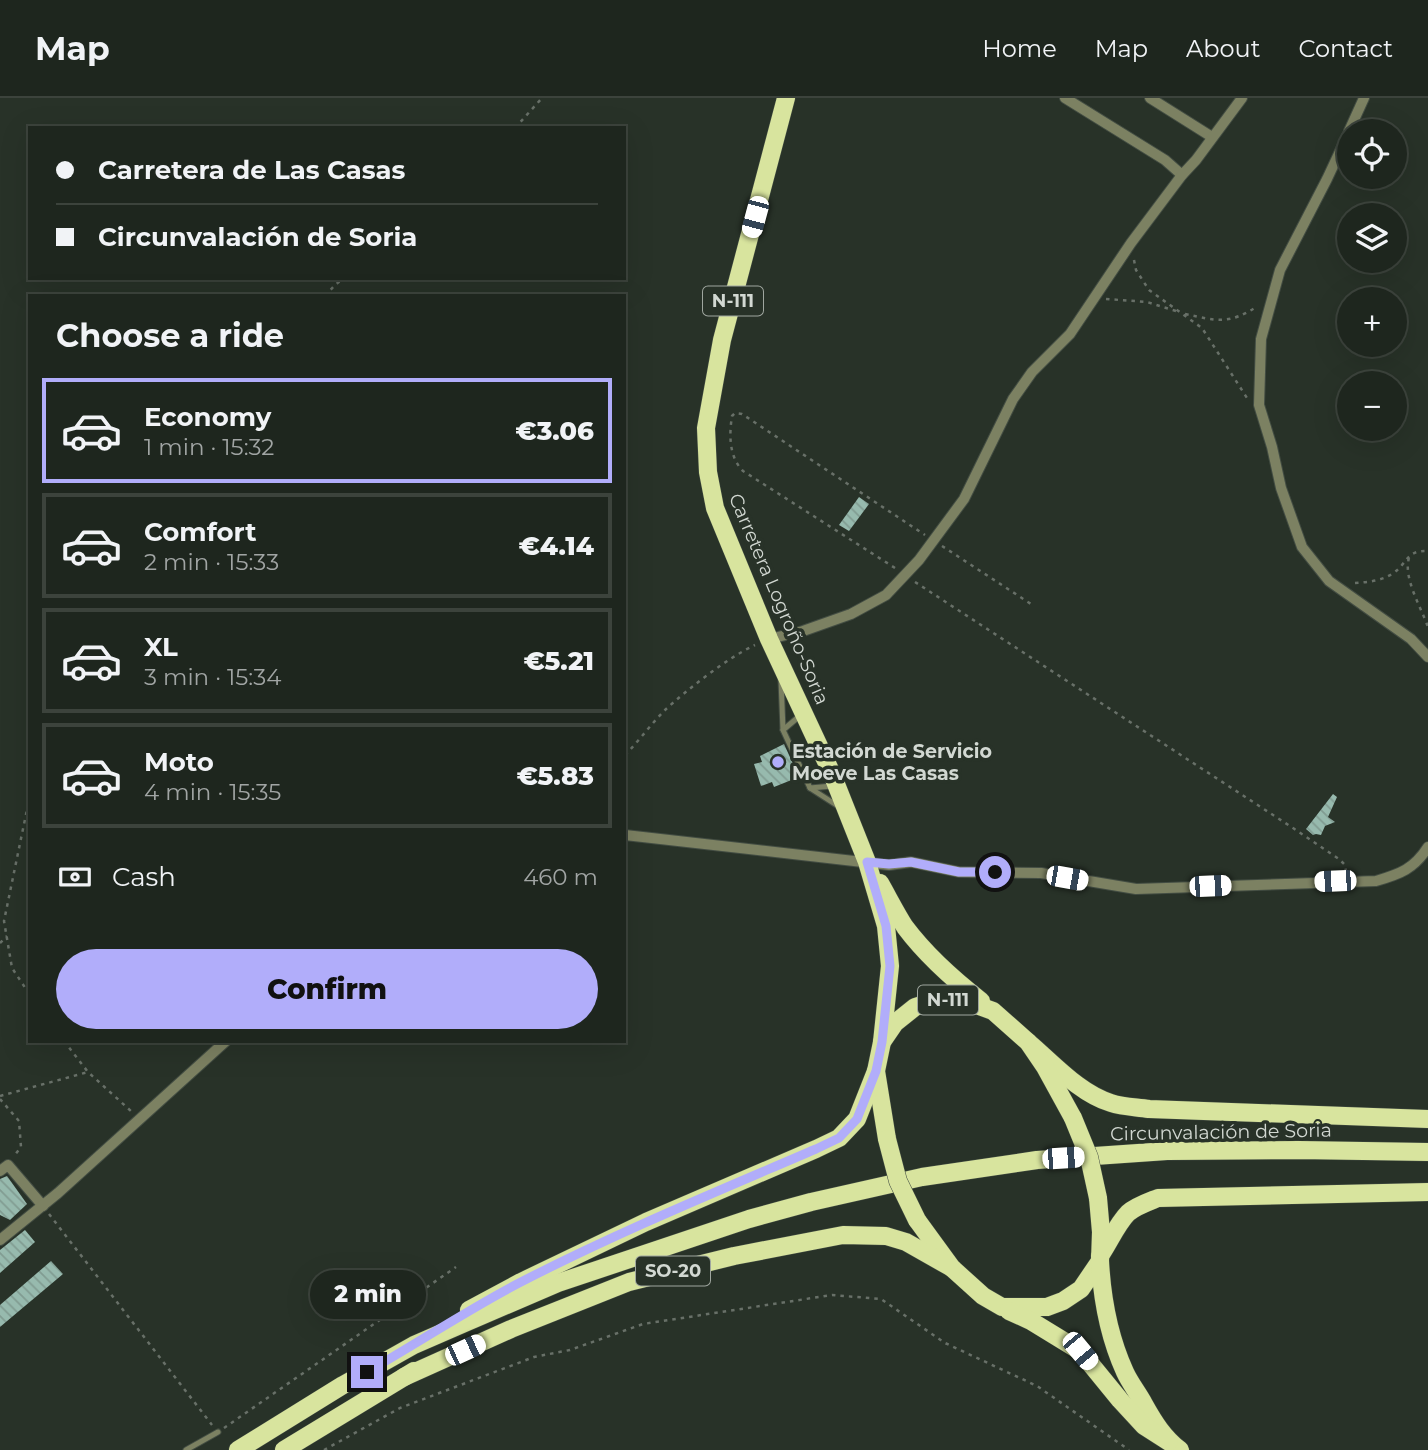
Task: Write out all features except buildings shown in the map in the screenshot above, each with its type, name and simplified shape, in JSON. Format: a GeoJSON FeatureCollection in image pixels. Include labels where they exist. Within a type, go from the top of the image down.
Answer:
{"type":"FeatureCollection","features":[{"type":"Feature","properties":{"kind":"highway","name":"Carretera Logroño-Soria"},"geometry":{"type":"LineString","coordinates":[[786,98],[722,340],[706,428],[708,472],[715,508],[769,639],[837,786],[867,862],[886,926],[890,966],[882,1042]]}},
{"type":"Feature","properties":{"kind":"highway","name":"Carretera Logroño-Soria"},"geometry":{"type":"LineString","coordinates":[[867,862],[905,926],[931,957],[993,1011]]}},
{"type":"Feature","properties":{"kind":"highway","name":"N-111"},"geometry":{"type":"LineString","coordinates":[[960,999],[993,1011],[1028,1042],[1045,1067],[1073,1118],[1088,1157],[1098,1198],[1105,1307],[1121,1363],[1154,1421],[1175,1446],[1144,1426],[1080,1351],[984,1296],[952,1268],[917,1220],[898,1181],[887,1139],[876,1071],[882,1042],[895,1023],[915,1007],[937,1000],[960,999]]}},
{"type":"Feature","properties":{"kind":"highway"},"geometry":{"type":"LineString","coordinates":[[1028,1042],[1079,1087],[1114,1105],[1149,1109],[1428,1119]]}},
{"type":"Feature","properties":{"kind":"highway","name":"SO-20"},"geometry":{"type":"LineString","coordinates":[[414,1345],[463,1313],[521,1282],[646,1222],[839,1138],[857,1119],[876,1071]]}},
{"type":"Feature","properties":{"kind":"highway","name":"Circunvalación de Soria"},"geometry":{"type":"LineString","coordinates":[[238,1450],[414,1345],[558,1283],[749,1219],[811,1202],[922,1177],[1037,1160],[1167,1151],[1428,1152]]}},
{"type":"Feature","properties":{"kind":"highway"},"geometry":{"type":"LineString","coordinates":[[1002,1307],[1047,1307],[1063,1301],[1081,1289],[1119,1223],[1130,1212],[1158,1198],[1428,1192]]}},
{"type":"Feature","properties":{"kind":"highway","name":"SO-20"},"geometry":{"type":"LineString","coordinates":[[404,1377],[511,1329],[629,1282],[843,1235],[886,1236],[906,1242],[952,1268]]}},
{"type":"Feature","properties":{"kind":"highway","name":"Circunvalación de Soria"},"geometry":{"type":"LineString","coordinates":[[284,1450],[463,1341],[648,1254]]}},
{"type":"Feature","properties":{"kind":"street"},"geometry":{"type":"LineString","coordinates":[[1065,98],[1164,160],[1182,175]]}},
{"type":"Feature","properties":{"kind":"street"},"geometry":{"type":"LineString","coordinates":[[1150,98],[1212,137]]}},
{"type":"Feature","properties":{"kind":"street"},"geometry":{"type":"LineString","coordinates":[[769,639],[803,631],[850,614],[886,594],[919,560],[964,499],[1013,399],[1032,372],[1070,334],[1131,243],[1242,98]]}},
{"type":"Feature","properties":{"kind":"street"},"geometry":{"type":"LineString","coordinates":[[1354,119],[1364,98]]}},
{"type":"Feature","properties":{"kind":"street"},"geometry":{"type":"LineString","coordinates":[[1337,157],[1280,270],[1261,339],[1259,405],[1281,488],[1301,547],[1329,581],[1412,639],[1428,657]]}},
{"type":"Feature","properties":{"kind":"street"},"geometry":{"type":"LineString","coordinates":[[626,835],[867,862],[911,862],[959,872],[1041,873],[1136,889],[1376,881],[1401,874],[1420,860],[1428,847]]}},
{"type":"Feature","properties":{"kind":"street"},"geometry":{"type":"LineString","coordinates":[[0,1240],[58,1194],[224,1043]]}},
{"type":"Feature","properties":{"kind":"street"},"geometry":{"type":"LineString","coordinates":[[4,1168],[43,1206]]}},
{"type":"Feature","properties":{"kind":"lane"},"geometry":{"type":"LineString","coordinates":[[780,663],[783,730],[810,788],[847,812]]}},
{"type":"Feature","properties":{"kind":"lane"},"geometry":{"type":"LineString","coordinates":[[783,730],[804,712]]}},
{"type":"Feature","properties":{"kind":"lane"},"geometry":{"type":"LineString","coordinates":[[810,788],[837,786]]}},
{"type":"Feature","properties":{"kind":"lane"},"geometry":{"type":"LineString","coordinates":[[186,1450],[218,1432]]}},
{"type":"Feature","properties":{"kind":"path"},"geometry":{"type":"LineString","coordinates":[[517,126],[542,98]]}},
{"type":"Feature","properties":{"kind":"path"},"geometry":{"type":"LineString","coordinates":[[1131,243],[1136,271],[1149,290],[1202,328],[1251,404],[1262,415]]}},
{"type":"Feature","properties":{"kind":"path"},"geometry":{"type":"LineString","coordinates":[[327,294],[342,280]]}},
{"type":"Feature","properties":{"kind":"path"},"geometry":{"type":"LineString","coordinates":[[1090,305],[1108,299],[1147,302],[1217,321],[1238,317],[1257,306]]}},
{"type":"Feature","properties":{"kind":"path"},"geometry":{"type":"LineString","coordinates":[[1031,604],[742,414],[735,413],[732,416],[732,453],[736,464],[743,471],[1339,859],[1345,865],[1346,874],[1342,881]]}},
{"type":"Feature","properties":{"kind":"path"},"geometry":{"type":"LineString","coordinates":[[1355,584],[1374,582],[1393,573],[1417,551],[1428,551]]}},
{"type":"Feature","properties":{"kind":"path"},"geometry":{"type":"LineString","coordinates":[[1409,556],[1406,566],[1408,578],[1428,627]]}},
{"type":"Feature","properties":{"kind":"path"},"geometry":{"type":"LineString","coordinates":[[626,754],[664,711],[696,684],[742,651],[769,639]]}},
{"type":"Feature","properties":{"kind":"path"},"geometry":{"type":"LineString","coordinates":[[28,805],[4,921],[12,968],[28,992]]}},
{"type":"Feature","properties":{"kind":"path"},"geometry":{"type":"LineString","coordinates":[[0,943],[7,936]]}},
{"type":"Feature","properties":{"kind":"path"},"geometry":{"type":"LineString","coordinates":[[66,1043],[88,1072],[140,1119]]}},
{"type":"Feature","properties":{"kind":"path"},"geometry":{"type":"LineString","coordinates":[[4,1168],[21,1147],[19,1121],[0,1097],[88,1072]]}},
{"type":"Feature","properties":{"kind":"path"},"geometry":{"type":"LineString","coordinates":[[43,1206],[218,1432],[456,1267]]}},
{"type":"Feature","properties":{"kind":"path"},"geometry":{"type":"LineString","coordinates":[[324,1450],[400,1408],[534,1357],[570,1350],[643,1324],[832,1294],[881,1299],[946,1343],[1037,1386],[1129,1450]]}},
{"type":"Feature","properties":{"kind":"place","name":"Estación de Servicio Moeve Las Casas"},"geometry":{"type":"Point","coordinates":[778,762]}},
{"type":"Feature","properties":{"kind":"route"},"geometry":{"type":"LineString","coordinates":[[367,1372],[463,1313],[521,1282],[646,1222],[839,1138],[857,1119],[876,1071],[886,1012],[890,966],[886,926],[867,862],[911,862],[959,872],[995,872]]}}]}
